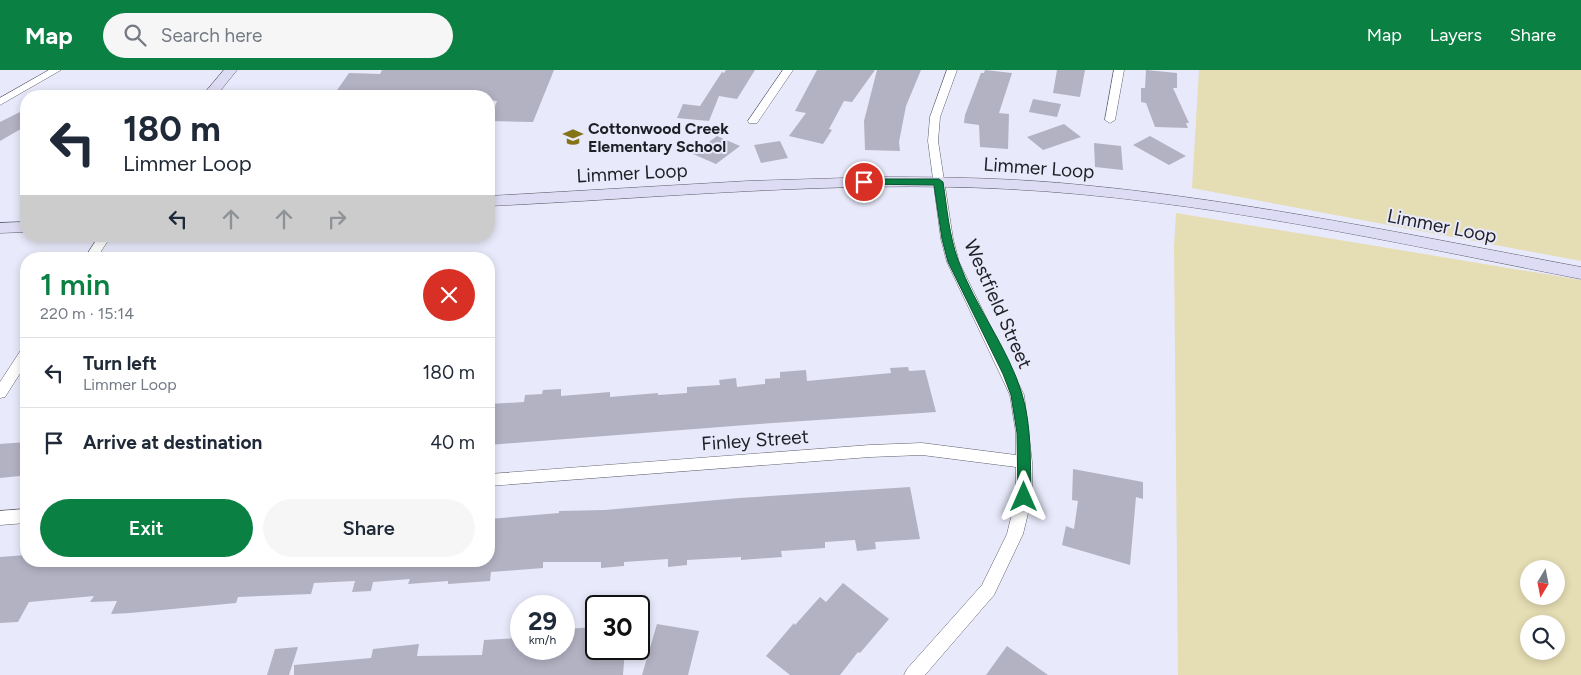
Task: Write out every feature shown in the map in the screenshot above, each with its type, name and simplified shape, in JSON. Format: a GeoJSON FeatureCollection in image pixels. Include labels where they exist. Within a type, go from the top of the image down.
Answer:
{"type":"FeatureCollection","features":[{"type":"Feature","properties":{"kind":"street"},"geometry":{"type":"LineString","coordinates":[[21,90],[56,70]]}},
{"type":"Feature","properties":{"kind":"street"},"geometry":{"type":"LineString","coordinates":[[214,90],[231,70]]}},
{"type":"Feature","properties":{"kind":"street"},"geometry":{"type":"LineString","coordinates":[[753,121],[788,70]]}},
{"type":"Feature","properties":{"kind":"street"},"geometry":{"type":"LineString","coordinates":[[939,182],[933,141],[935,117],[952,70]]}},
{"type":"Feature","properties":{"kind":"street"},"geometry":{"type":"LineString","coordinates":[[1110,120],[1118,70]]}},
{"type":"Feature","properties":{"kind":"street"},"geometry":{"type":"LineString","coordinates":[[0,102],[20,91]]}},
{"type":"Feature","properties":{"kind":"street","name":"Limmer Loop"},"geometry":{"type":"LineString","coordinates":[[495,201],[835,182],[939,182],[1059,188],[1188,202],[1280,216],[1581,273]]}},
{"type":"Feature","properties":{"kind":"street","name":"Westfield Street"},"geometry":{"type":"LineString","coordinates":[[913,675],[988,590],[1015,534],[1024,497],[1023,433],[1016,395],[1008,374],[953,262],[947,239],[939,182]]}},
{"type":"Feature","properties":{"kind":"street"},"geometry":{"type":"LineString","coordinates":[[0,228],[20,227]]}},
{"type":"Feature","properties":{"kind":"street"},"geometry":{"type":"LineString","coordinates":[[0,394],[20,363]]}},
{"type":"Feature","properties":{"kind":"street","name":"Finley Street"},"geometry":{"type":"LineString","coordinates":[[495,480],[913,449],[1024,462]]}},
{"type":"Feature","properties":{"kind":"street"},"geometry":{"type":"LineString","coordinates":[[0,518],[20,516]]}},
{"type":"Feature","properties":{"kind":"shaded area"},"geometry":{"type":"Polygon","coordinates":[[[1199,70],[1581,70],[1581,261],[1192,188],[1199,70]]]}},
{"type":"Feature","properties":{"kind":"shaded area"},"geometry":{"type":"Polygon","coordinates":[[[1176,213],[1581,280],[1581,675],[1178,675],[1174,247],[1176,213]]]}},
{"type":"Feature","properties":{"kind":"building"},"geometry":{"type":"Polygon","coordinates":[[[382,70],[554,70],[533,122],[495,121],[497,101],[495,101],[495,90],[337,90],[349,73],[380,74],[382,70]]]}},
{"type":"Feature","properties":{"kind":"building"},"geometry":{"type":"Polygon","coordinates":[[[726,70],[755,70],[737,99],[719,96],[709,121],[677,118],[683,104],[700,106],[722,72],[724,73],[726,70]]]}},
{"type":"Feature","properties":{"kind":"building"},"geometry":{"type":"Polygon","coordinates":[[[817,70],[875,70],[852,102],[844,101],[829,129],[832,130],[823,144],[789,136],[806,113],[795,111],[817,70]]]}},
{"type":"Feature","properties":{"kind":"building"},"geometry":{"type":"Polygon","coordinates":[[[877,70],[921,70],[906,106],[899,142],[900,151],[865,150],[864,121],[877,70]]]}},
{"type":"Feature","properties":{"kind":"building"},"geometry":{"type":"Polygon","coordinates":[[[985,70],[1012,73],[999,113],[1009,114],[1008,149],[980,147],[979,125],[964,123],[965,115],[981,73],[984,73],[985,70]]]}},
{"type":"Feature","properties":{"kind":"building"},"geometry":{"type":"Polygon","coordinates":[[[1057,70],[1085,70],[1080,97],[1053,93],[1057,70]]]}},
{"type":"Feature","properties":{"kind":"building"},"geometry":{"type":"Polygon","coordinates":[[[1146,70],[1177,73],[1177,88],[1173,88],[1189,123],[1186,123],[1188,128],[1155,127],[1146,103],[1141,102],[1141,88],[1145,88],[1146,70]]]}},
{"type":"Feature","properties":{"kind":"building"},"geometry":{"type":"Polygon","coordinates":[[[1033,99],[1061,104],[1057,117],[1029,112],[1033,99]]]}},
{"type":"Feature","properties":{"kind":"building"},"geometry":{"type":"Polygon","coordinates":[[[20,112],[20,129],[0,141],[0,122],[20,112]]]}},
{"type":"Feature","properties":{"kind":"building"},"geometry":{"type":"Polygon","coordinates":[[[1064,124],[1081,137],[1043,150],[1027,137],[1064,124]]]}},
{"type":"Feature","properties":{"kind":"building"},"geometry":{"type":"Polygon","coordinates":[[[717,136],[740,146],[716,164],[693,154],[717,136]]]}},
{"type":"Feature","properties":{"kind":"building"},"geometry":{"type":"Polygon","coordinates":[[[1150,136],[1186,156],[1169,165],[1133,145],[1150,136]]]}},
{"type":"Feature","properties":{"kind":"building"},"geometry":{"type":"Polygon","coordinates":[[[780,141],[788,158],[761,163],[754,145],[780,141]]]}},
{"type":"Feature","properties":{"kind":"building"},"geometry":{"type":"Polygon","coordinates":[[[1094,143],[1121,146],[1123,170],[1095,167],[1094,143]]]}},
{"type":"Feature","properties":{"kind":"building"},"geometry":{"type":"Polygon","coordinates":[[[908,367],[909,371],[925,370],[936,412],[495,445],[495,404],[524,402],[525,395],[542,394],[543,390],[561,389],[561,396],[610,392],[610,397],[658,393],[658,395],[687,393],[687,387],[720,385],[719,380],[736,378],[737,387],[765,384],[765,379],[780,378],[780,372],[806,370],[807,381],[891,373],[890,368],[908,367]]]}},
{"type":"Feature","properties":{"kind":"building"},"geometry":{"type":"Polygon","coordinates":[[[20,442],[20,476],[0,478],[0,444],[20,442]]]}},
{"type":"Feature","properties":{"kind":"building"},"geometry":{"type":"Polygon","coordinates":[[[1073,469],[1143,482],[1143,499],[1136,497],[1130,565],[1062,545],[1066,526],[1074,529],[1078,501],[1072,500],[1073,469]]]}},
{"type":"Feature","properties":{"kind":"building"},"geometry":{"type":"Polygon","coordinates":[[[910,487],[920,539],[875,542],[876,549],[857,551],[855,540],[825,542],[825,548],[781,551],[782,557],[741,560],[741,557],[687,560],[687,565],[668,567],[668,559],[624,562],[624,566],[601,568],[601,562],[543,562],[543,568],[491,572],[490,581],[448,584],[448,581],[408,584],[410,579],[373,582],[371,591],[352,592],[355,581],[314,583],[311,594],[238,597],[236,603],[130,613],[111,614],[117,601],[90,602],[94,596],[29,602],[18,622],[0,623],[0,557],[20,555],[20,567],[495,567],[495,518],[559,513],[559,511],[605,510],[739,498],[910,487]]]}},
{"type":"Feature","properties":{"kind":"building"},"geometry":{"type":"Polygon","coordinates":[[[843,583],[889,619],[860,653],[858,652],[840,675],[790,675],[766,656],[794,623],[795,625],[820,597],[826,602],[843,583]]]}},
{"type":"Feature","properties":{"kind":"building"},"geometry":{"type":"Polygon","coordinates":[[[657,624],[699,631],[688,675],[642,675],[646,660],[650,660],[650,648],[657,624]]]}},
{"type":"Feature","properties":{"kind":"building"},"geometry":{"type":"Polygon","coordinates":[[[575,628],[585,628],[585,660],[624,660],[623,675],[294,675],[294,665],[371,658],[373,649],[419,644],[417,656],[482,655],[484,640],[510,639],[510,660],[575,660],[575,628]]]}},
{"type":"Feature","properties":{"kind":"building"},"geometry":{"type":"Polygon","coordinates":[[[1007,646],[1048,675],[986,675],[1007,646]]]}},
{"type":"Feature","properties":{"kind":"building"},"geometry":{"type":"Polygon","coordinates":[[[298,647],[289,675],[267,675],[275,649],[298,647]]]}},
{"type":"Feature","properties":{"kind":"place","name":"Cottonwood Creek Elementary School"},"geometry":{"type":"Point","coordinates":[573,137]}},
{"type":"Feature","properties":{"kind":"route"},"geometry":{"type":"LineString","coordinates":[[864,182],[939,182],[947,239],[953,262],[1008,374],[1016,395],[1023,433],[1024,497]]}}]}
